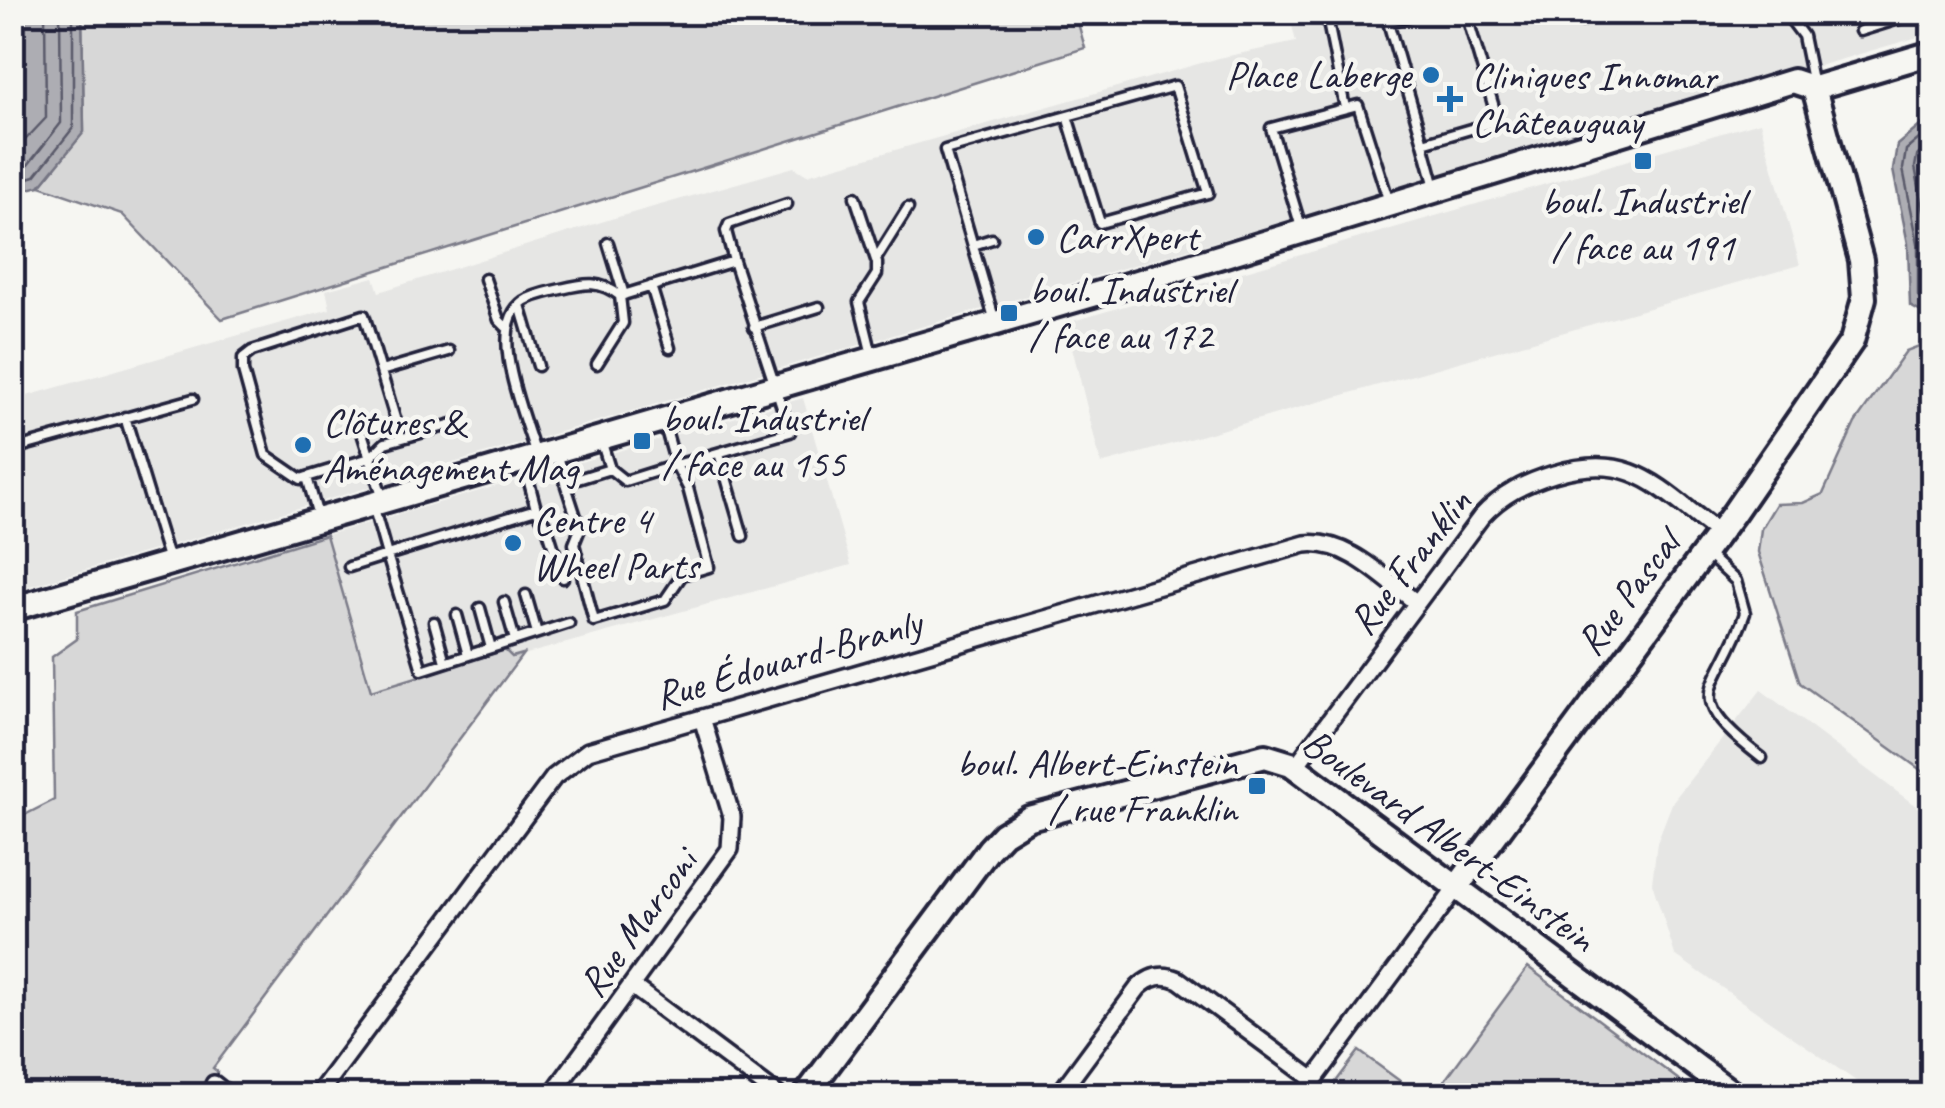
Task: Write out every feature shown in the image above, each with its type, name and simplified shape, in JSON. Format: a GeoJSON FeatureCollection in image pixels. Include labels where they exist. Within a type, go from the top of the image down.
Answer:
{"type":"FeatureCollection","features":[{"type":"Feature","properties":{"kind":"street"},"geometry":{"type":"LineString","coordinates":[[12,608],[1391,206],[1792,81],[1814,88],[1932,53]]}},
{"type":"Feature","properties":{"kind":"street","name":"Rue Pascal"},"geometry":{"type":"LineString","coordinates":[[1302,1096],[1712,542],[1844,356],[1861,317],[1864,285],[1855,230],[1814,88]]}},
{"type":"Feature","properties":{"kind":"street","name":"Rue Franklin"},"geometry":{"type":"LineString","coordinates":[[1296,767],[1498,500],[1536,480],[1592,464],[1619,466],[1641,476],[1712,542]]}},
{"type":"Feature","properties":{"kind":"street","name":"Rue Édouard-Branly"},"geometry":{"type":"LineString","coordinates":[[317,1096],[562,768],[596,748],[1304,544],[1327,544],[1344,550],[1417,603]]}},
{"type":"Feature","properties":{"kind":"street","name":"Rue Marconi"},"geometry":{"type":"LineString","coordinates":[[550,1096],[716,873],[732,842],[732,816],[702,718]]}},
{"type":"Feature","properties":{"kind":"street","name":"Boulevard Albert-Einstein"},"geometry":{"type":"LineString","coordinates":[[804,1096],[989,849],[1011,827],[1030,818],[1239,760],[1276,757],[1296,767],[1458,886],[1736,1096]]}},
{"type":"Feature","properties":{"kind":"street"},"geometry":{"type":"LineString","coordinates":[[1058,1096],[1142,984],[1165,976],[1178,980],[1314,1080]]}},
{"type":"Feature","properties":{"kind":"street"},"geometry":{"type":"LineString","coordinates":[[632,986],[779,1096]]}},
{"type":"Feature","properties":{"kind":"street"},"geometry":{"type":"LineString","coordinates":[[214,1084],[229,1096]]}},
{"type":"Feature","properties":{"kind":"lane"},"geometry":{"type":"LineString","coordinates":[[1326,12],[1346,108]]}},
{"type":"Feature","properties":{"kind":"lane"},"geometry":{"type":"LineString","coordinates":[[1424,12],[1388,22],[1436,191]]}},
{"type":"Feature","properties":{"kind":"lane"},"geometry":{"type":"LineString","coordinates":[[1556,12],[1582,21]]}},
{"type":"Feature","properties":{"kind":"lane"},"geometry":{"type":"LineString","coordinates":[[1785,12],[1804,36],[1814,88]]}},
{"type":"Feature","properties":{"kind":"lane"},"geometry":{"type":"LineString","coordinates":[[1860,30],[1924,12],[1932,28]]}},
{"type":"Feature","properties":{"kind":"lane"},"geometry":{"type":"LineString","coordinates":[[1423,142],[1498,121],[1468,20]]}},
{"type":"Feature","properties":{"kind":"lane"},"geometry":{"type":"LineString","coordinates":[[996,322],[946,150],[1067,116],[1175,86],[1208,193],[1100,223],[1067,116]]}},
{"type":"Feature","properties":{"kind":"lane"},"geometry":{"type":"LineString","coordinates":[[1303,232],[1271,128],[1358,105],[1391,206]]}},
{"type":"Feature","properties":{"kind":"lane"},"geometry":{"type":"LineString","coordinates":[[855,197],[876,259],[877,274],[859,302],[872,356]]}},
{"type":"Feature","properties":{"kind":"lane"},"geometry":{"type":"LineString","coordinates":[[601,437],[610,469],[625,480],[790,432],[726,231],[729,224],[787,204]]}},
{"type":"Feature","properties":{"kind":"lane"},"geometry":{"type":"LineString","coordinates":[[876,259],[908,208]]}},
{"type":"Feature","properties":{"kind":"lane"},"geometry":{"type":"LineString","coordinates":[[973,245],[992,239]]}},
{"type":"Feature","properties":{"kind":"lane"},"geometry":{"type":"LineString","coordinates":[[597,364],[623,323],[622,295],[608,243]]}},
{"type":"Feature","properties":{"kind":"lane"},"geometry":{"type":"LineString","coordinates":[[563,578],[548,527],[536,509],[538,454],[507,348],[506,327],[520,305],[535,296],[587,282],[622,295],[734,261]]}},
{"type":"Feature","properties":{"kind":"lane"},"geometry":{"type":"LineString","coordinates":[[485,279],[499,320],[506,327]]}},
{"type":"Feature","properties":{"kind":"lane"},"geometry":{"type":"LineString","coordinates":[[651,286],[670,348]]}},
{"type":"Feature","properties":{"kind":"lane"},"geometry":{"type":"LineString","coordinates":[[520,305],[538,366]]}},
{"type":"Feature","properties":{"kind":"lane"},"geometry":{"type":"LineString","coordinates":[[754,326],[819,307]]}},
{"type":"Feature","properties":{"kind":"lane"},"geometry":{"type":"LineString","coordinates":[[401,438],[364,315],[252,351],[244,358],[266,455],[301,479],[370,458],[385,443],[463,420]]}},
{"type":"Feature","properties":{"kind":"lane"},"geometry":{"type":"LineString","coordinates":[[380,371],[449,352]]}},
{"type":"Feature","properties":{"kind":"lane"},"geometry":{"type":"LineString","coordinates":[[365,362],[377,358]]}},
{"type":"Feature","properties":{"kind":"lane"},"geometry":{"type":"LineString","coordinates":[[12,449],[193,399]]}},
{"type":"Feature","properties":{"kind":"lane"},"geometry":{"type":"LineString","coordinates":[[125,418],[170,564]]}},
{"type":"Feature","properties":{"kind":"lane"},"geometry":{"type":"LineString","coordinates":[[538,454],[565,482],[580,529],[574,544],[594,621],[665,600],[682,575],[710,567],[688,488],[676,465],[662,418]]}},
{"type":"Feature","properties":{"kind":"lane"},"geometry":{"type":"LineString","coordinates":[[363,436],[387,555],[422,670],[570,623]]}},
{"type":"Feature","properties":{"kind":"lane"},"geometry":{"type":"LineString","coordinates":[[719,452],[743,536]]}},
{"type":"Feature","properties":{"kind":"lane"},"geometry":{"type":"LineString","coordinates":[[565,482],[610,469]]}},
{"type":"Feature","properties":{"kind":"lane"},"geometry":{"type":"LineString","coordinates":[[307,476],[319,521]]}},
{"type":"Feature","properties":{"kind":"lane"},"geometry":{"type":"LineString","coordinates":[[349,568],[536,509]]}},
{"type":"Feature","properties":{"kind":"lane"},"geometry":{"type":"LineString","coordinates":[[1712,542],[1736,581],[1745,612],[1713,677],[1709,697],[1715,718],[1762,758]]}},
{"type":"Feature","properties":{"kind":"lane"},"geometry":{"type":"LineString","coordinates":[[526,595],[538,633]]}},
{"type":"Feature","properties":{"kind":"lane"},"geometry":{"type":"LineString","coordinates":[[504,602],[515,640]]}},
{"type":"Feature","properties":{"kind":"lane"},"geometry":{"type":"LineString","coordinates":[[480,608],[491,648]]}},
{"type":"Feature","properties":{"kind":"lane"},"geometry":{"type":"LineString","coordinates":[[458,615],[468,655]]}},
{"type":"Feature","properties":{"kind":"lane"},"geometry":{"type":"LineString","coordinates":[[434,622],[445,662]]}},
{"type":"Feature","properties":{"kind":"shaded area"},"geometry":{"type":"Polygon","coordinates":[[[1075,12],[1085,48],[222,319],[122,214],[40,186],[84,131],[82,13],[1075,12]]]}},
{"type":"Feature","properties":{"kind":"shaded area"},"geometry":{"type":"Polygon","coordinates":[[[1289,13],[1932,13],[1932,33],[13,591],[13,400],[330,309],[326,290],[374,277],[379,292],[794,167],[807,175],[1219,58],[1296,42],[1289,13]]]}},
{"type":"Feature","properties":{"kind":"shaded area"},"geometry":{"type":"Polygon","coordinates":[[[1760,122],[1800,265],[1101,464],[1066,323],[1760,122]]]}},
{"type":"Feature","properties":{"kind":"shaded area"},"geometry":{"type":"Polygon","coordinates":[[[1932,341],[1932,778],[1800,683],[1758,552],[1761,529],[1776,504],[1803,503],[1823,494],[1855,423],[1906,351],[1932,341]]]}},
{"type":"Feature","properties":{"kind":"shaded area"},"geometry":{"type":"Polygon","coordinates":[[[803,398],[851,565],[512,658],[505,650],[371,691],[326,535],[803,398]]]}},
{"type":"Feature","properties":{"kind":"shaded area"},"geometry":{"type":"Polygon","coordinates":[[[326,535],[371,691],[505,650],[512,657],[523,654],[213,1068],[218,1072],[201,1095],[13,1096],[13,821],[54,800],[52,657],[77,639],[77,611],[326,535]]]}},
{"type":"Feature","properties":{"kind":"shaded area"},"geometry":{"type":"Polygon","coordinates":[[[1761,690],[1932,818],[1932,1095],[1876,1095],[1675,955],[1652,883],[1657,842],[1673,801],[1761,690]]]}},
{"type":"Feature","properties":{"kind":"shaded area"},"geometry":{"type":"Polygon","coordinates":[[[1528,967],[1699,1095],[1434,1095],[1528,967]]]}},
{"type":"Feature","properties":{"kind":"shaded area"},"geometry":{"type":"Polygon","coordinates":[[[1359,1051],[1419,1095],[1326,1095],[1359,1051]]]}},
{"type":"Feature","properties":{"kind":"water"},"geometry":{"type":"Polygon","coordinates":[[[13,12],[82,13],[84,132],[40,186],[13,193],[13,12]]]}},
{"type":"Feature","properties":{"kind":"water"},"geometry":{"type":"Polygon","coordinates":[[[1932,116],[1932,318],[1910,306],[1908,244],[1893,170],[1897,145],[1932,116]]]}},
{"type":"Feature","properties":{"kind":"place","name":"Place Laberge"},"geometry":{"type":"Point","coordinates":[1431,75]}},
{"type":"Feature","properties":{"kind":"place","name":"Cliniques Innomar Châteauguay"},"geometry":{"type":"Point","coordinates":[1450,99]}},
{"type":"Feature","properties":{"kind":"place","name":"boul. Industriel / face au 191"},"geometry":{"type":"Point","coordinates":[1643,161]}},
{"type":"Feature","properties":{"kind":"place","name":"CarrXpert"},"geometry":{"type":"Point","coordinates":[1036,237]}},
{"type":"Feature","properties":{"kind":"place","name":"boul. Industriel / face au 172"},"geometry":{"type":"Point","coordinates":[1009,313]}},
{"type":"Feature","properties":{"kind":"place","name":"boul. Industriel / face au 155"},"geometry":{"type":"Point","coordinates":[642,441]}},
{"type":"Feature","properties":{"kind":"place","name":"Clôtures & Aménagement Mag"},"geometry":{"type":"Point","coordinates":[303,445]}},
{"type":"Feature","properties":{"kind":"place","name":"Centre 4 Wheel Parts"},"geometry":{"type":"Point","coordinates":[513,543]}},
{"type":"Feature","properties":{"kind":"place","name":"boul. Albert-Einstein / rue Franklin"},"geometry":{"type":"Point","coordinates":[1257,786]}}]}
